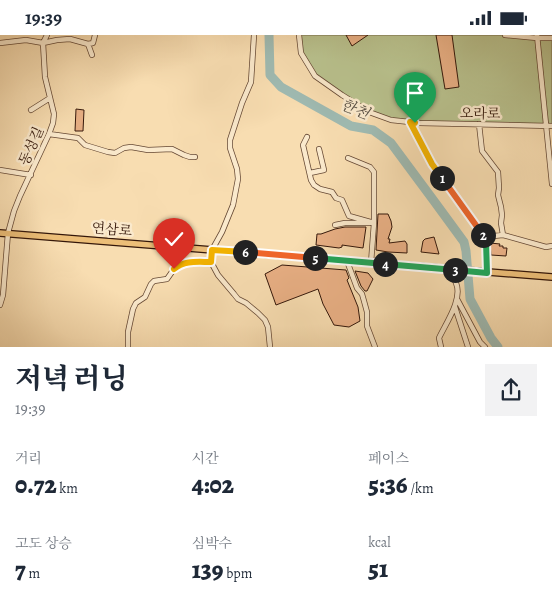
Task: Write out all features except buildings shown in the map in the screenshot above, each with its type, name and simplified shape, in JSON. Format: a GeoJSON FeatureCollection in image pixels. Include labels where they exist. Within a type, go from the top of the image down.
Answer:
{"type":"FeatureCollection","features":[{"type":"Feature","properties":{"kind":"main road","name":"연삼로"},"geometry":{"type":"LineString","coordinates":[[0,233],[486,273]]}},
{"type":"Feature","properties":{"kind":"main road"},"geometry":{"type":"LineString","coordinates":[[486,273],[552,277]]}},
{"type":"Feature","properties":{"kind":"street","name":"동성길"},"geometry":{"type":"LineString","coordinates":[[0,305],[3,295],[8,233],[14,211],[50,134],[53,123],[54,114],[45,77],[43,43],[47,35]]}},
{"type":"Feature","properties":{"kind":"street"},"geometry":{"type":"LineString","coordinates":[[0,43],[26,41],[43,43],[70,39],[88,44],[93,43],[95,35]]}},
{"type":"Feature","properties":{"kind":"street"},"geometry":{"type":"LineString","coordinates":[[254,35],[251,82],[230,140],[230,148],[237,169],[238,179],[233,205],[212,250],[211,262],[218,275],[238,299],[246,303],[265,320],[268,327],[270,347]]}},
{"type":"Feature","properties":{"kind":"street","name":"오라로"},"geometry":{"type":"LineString","coordinates":[[299,35],[301,53],[316,76],[369,112],[391,120],[419,123],[552,126]]}},
{"type":"Feature","properties":{"kind":"street"},"geometry":{"type":"LineString","coordinates":[[505,35],[552,38]]}},
{"type":"Feature","properties":{"kind":"street"},"geometry":{"type":"LineString","coordinates":[[537,37],[552,184]]}},
{"type":"Feature","properties":{"kind":"street"},"geometry":{"type":"LineString","coordinates":[[88,44],[92,55]]}},
{"type":"Feature","properties":{"kind":"street"},"geometry":{"type":"LineString","coordinates":[[31,110],[50,98]]}},
{"type":"Feature","properties":{"kind":"street"},"geometry":{"type":"LineString","coordinates":[[410,122],[432,164],[484,237],[486,241],[486,273]]}},
{"type":"Feature","properties":{"kind":"street"},"geometry":{"type":"LineString","coordinates":[[479,124],[482,151],[498,173],[498,195],[502,215],[500,223],[503,235]]}},
{"type":"Feature","properties":{"kind":"street"},"geometry":{"type":"LineString","coordinates":[[50,134],[78,138],[85,145],[108,152],[115,153],[130,147],[172,149],[184,155],[195,157]]}},
{"type":"Feature","properties":{"kind":"street"},"geometry":{"type":"LineString","coordinates":[[307,137],[303,145],[314,185],[320,189],[332,192],[336,198],[342,200],[349,216],[374,223]]}},
{"type":"Feature","properties":{"kind":"street"},"geometry":{"type":"LineString","coordinates":[[310,173],[324,170],[319,149]]}},
{"type":"Feature","properties":{"kind":"street"},"geometry":{"type":"LineString","coordinates":[[348,158],[370,167],[374,171],[374,223],[371,263]]}},
{"type":"Feature","properties":{"kind":"street"},"geometry":{"type":"LineString","coordinates":[[0,170],[31,175]]}},
{"type":"Feature","properties":{"kind":"street"},"geometry":{"type":"LineString","coordinates":[[335,225],[374,223]]}},
{"type":"Feature","properties":{"kind":"street"},"geometry":{"type":"LineString","coordinates":[[484,237],[503,235],[546,247],[552,246]]}},
{"type":"Feature","properties":{"kind":"street"},"geometry":{"type":"LineString","coordinates":[[347,261],[357,288],[362,294],[367,326],[376,347]]}},
{"type":"Feature","properties":{"kind":"street"},"geometry":{"type":"LineString","coordinates":[[128,347],[128,331],[133,309],[136,303],[145,297],[151,284],[154,281],[167,279],[180,264],[211,262]]}},
{"type":"Feature","properties":{"kind":"street"},"geometry":{"type":"LineString","coordinates":[[441,347],[439,338],[455,307],[457,299],[457,284],[447,269]]}},
{"type":"Feature","properties":{"kind":"street"},"geometry":{"type":"LineString","coordinates":[[457,299],[484,347]]}},
{"type":"Feature","properties":{"kind":"street"},"geometry":{"type":"LineString","coordinates":[[455,307],[468,347]]}},
{"type":"Feature","properties":{"kind":"green space"},"geometry":{"type":"Polygon","coordinates":[[[300,35],[552,35],[552,125],[415,123],[391,120],[369,112],[315,76],[301,53],[300,35]]]}},
{"type":"Feature","properties":{"kind":"waterway","name":"한천"},"geometry":{"type":"LineString","coordinates":[[269,35],[270,75],[281,87],[351,126],[373,130],[391,143],[434,201],[464,242],[470,299],[491,338],[498,347]]}},
{"type":"Feature","properties":{"kind":"route"},"geometry":{"type":"LineString","coordinates":[[174,269],[180,264],[188,262],[211,262],[212,250],[487,273],[486,241],[432,164],[410,122],[415,123]]}}]}
